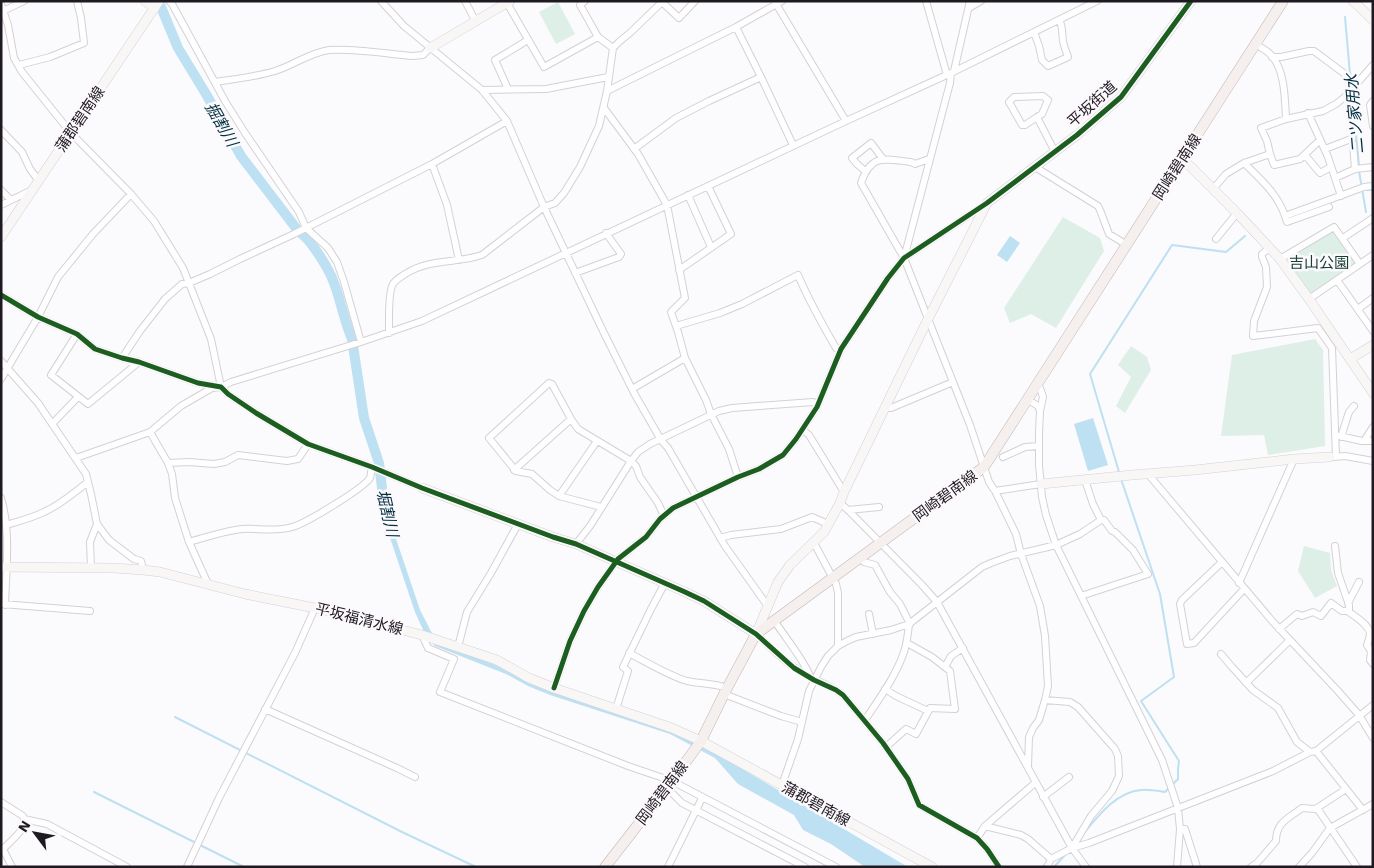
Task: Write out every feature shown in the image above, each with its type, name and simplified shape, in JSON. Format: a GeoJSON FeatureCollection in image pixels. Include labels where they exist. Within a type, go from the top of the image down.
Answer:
{"type":"FeatureCollection","features":[{"type":"Feature","properties":{"kind":"main road","name":"岡崎碧南線"},"geometry":{"type":"LineString","coordinates":[[606,867],[670,785],[699,744],[756,634],[984,467],[1284,1]]}},
{"type":"Feature","properties":{"kind":"street"},"geometry":{"type":"LineString","coordinates":[[24,1],[2,7],[8,25],[14,58],[18,66],[71,133],[154,220],[183,268],[189,283],[211,339],[221,388]]}},
{"type":"Feature","properties":{"kind":"street"},"geometry":{"type":"LineString","coordinates":[[18,66],[50,57],[84,43],[77,1]]}},
{"type":"Feature","properties":{"kind":"street"},"geometry":{"type":"LineString","coordinates":[[145,1],[157,5]]}},
{"type":"Feature","properties":{"kind":"street"},"geometry":{"type":"LineString","coordinates":[[169,1],[245,134],[299,212],[306,228],[328,248],[337,262],[361,342]]}},
{"type":"Feature","properties":{"kind":"street"},"geometry":{"type":"LineString","coordinates":[[381,1],[404,26],[482,90],[507,121],[565,253],[632,389],[661,440],[668,448],[697,496],[720,538],[767,605]]}},
{"type":"Feature","properties":{"kind":"street"},"geometry":{"type":"LineString","coordinates":[[465,1],[476,22]]}},
{"type":"Feature","properties":{"kind":"street"},"geometry":{"type":"LineString","coordinates":[[585,1],[580,6],[598,37],[613,48]]}},
{"type":"Feature","properties":{"kind":"street"},"geometry":{"type":"LineString","coordinates":[[389,333],[390,293],[392,284],[398,279],[419,266],[482,255],[544,207],[555,203],[564,193],[580,167],[599,126],[604,108],[613,48],[663,2],[679,18],[694,1]]}},
{"type":"Feature","properties":{"kind":"street"},"geometry":{"type":"LineString","coordinates":[[926,1],[951,73]]}},
{"type":"Feature","properties":{"kind":"street"},"geometry":{"type":"LineString","coordinates":[[904,258],[969,5],[981,1]]}},
{"type":"Feature","properties":{"kind":"street"},"geometry":{"type":"LineString","coordinates":[[76,458],[150,432],[181,406],[212,388],[221,388],[231,382],[422,321],[793,145],[951,73],[1097,1]]}},
{"type":"Feature","properties":{"kind":"street","name":"平坂街道"},"geometry":{"type":"LineString","coordinates":[[987,203],[1077,135],[1121,97],[1191,1]]}},
{"type":"Feature","properties":{"kind":"street"},"geometry":{"type":"LineString","coordinates":[[1353,1],[1372,19]]}},
{"type":"Feature","properties":{"kind":"street"},"geometry":{"type":"LineString","coordinates":[[215,82],[253,77],[277,70],[312,54],[328,50],[423,55],[430,48],[509,2],[544,67],[598,37]]}},
{"type":"Feature","properties":{"kind":"street"},"geometry":{"type":"LineString","coordinates":[[607,91],[736,27],[777,2],[846,121]]}},
{"type":"Feature","properties":{"kind":"street","name":"蒲郡碧南線"},"geometry":{"type":"LineString","coordinates":[[1,237],[157,5]]}},
{"type":"Feature","properties":{"kind":"street"},"geometry":{"type":"LineString","coordinates":[[1034,32],[1042,60],[1046,66],[1068,57],[1063,43],[1062,24],[1059,20]]}},
{"type":"Feature","properties":{"kind":"street"},"geometry":{"type":"LineString","coordinates":[[736,27],[793,145]]}},
{"type":"Feature","properties":{"kind":"street"},"geometry":{"type":"LineString","coordinates":[[508,90],[495,60],[528,40]]}},
{"type":"Feature","properties":{"kind":"street"},"geometry":{"type":"LineString","coordinates":[[1256,44],[1272,57],[1282,80],[1286,119]]}},
{"type":"Feature","properties":{"kind":"street"},"geometry":{"type":"LineString","coordinates":[[1272,57],[1314,51],[1357,83]]}},
{"type":"Feature","properties":{"kind":"street"},"geometry":{"type":"LineString","coordinates":[[1320,140],[1300,159],[1274,165],[1261,128],[1286,119],[1323,111],[1336,104],[1372,69]]}},
{"type":"Feature","properties":{"kind":"street"},"geometry":{"type":"LineString","coordinates":[[1347,76],[1349,92]]}},
{"type":"Feature","properties":{"kind":"street"},"geometry":{"type":"LineString","coordinates":[[482,90],[546,89],[608,77]]}},
{"type":"Feature","properties":{"kind":"street"},"geometry":{"type":"LineString","coordinates":[[634,149],[676,118],[709,100],[761,77]]}},
{"type":"Feature","properties":{"kind":"street"},"geometry":{"type":"LineString","coordinates":[[1044,96],[1048,100],[1042,114],[1038,117],[1022,125],[1009,102],[1014,97],[1044,96]]}},
{"type":"Feature","properties":{"kind":"street"},"geometry":{"type":"LineString","coordinates":[[1373,101],[1370,104],[1373,126]]}},
{"type":"Feature","properties":{"kind":"street"},"geometry":{"type":"LineString","coordinates":[[604,108],[634,149],[667,205],[672,224],[684,298],[671,312],[685,358],[728,449],[738,477]]}},
{"type":"Feature","properties":{"kind":"street"},"geometry":{"type":"LineString","coordinates":[[1308,114],[1325,149],[1341,196]]}},
{"type":"Feature","properties":{"kind":"street"},"geometry":{"type":"LineString","coordinates":[[1038,117],[1055,152]]}},
{"type":"Feature","properties":{"kind":"street"},"geometry":{"type":"LineString","coordinates":[[122,358],[165,299],[182,284],[210,274],[306,228],[432,164],[507,121]]}},
{"type":"Feature","properties":{"kind":"street"},"geometry":{"type":"LineString","coordinates":[[1,130],[22,152],[30,169],[39,181]]}},
{"type":"Feature","properties":{"kind":"street"},"geometry":{"type":"LineString","coordinates":[[1325,149],[1351,139],[1355,169]]}},
{"type":"Feature","properties":{"kind":"street"},"geometry":{"type":"LineString","coordinates":[[865,171],[852,158],[871,143],[883,159]]}},
{"type":"Feature","properties":{"kind":"street"},"geometry":{"type":"LineString","coordinates":[[1213,188],[1226,174],[1244,163],[1270,154]]}},
{"type":"Feature","properties":{"kind":"street"},"geometry":{"type":"LineString","coordinates":[[1305,155],[1320,173],[1332,168]]}},
{"type":"Feature","properties":{"kind":"street"},"geometry":{"type":"LineString","coordinates":[[929,159],[915,164],[911,162],[878,160],[865,171],[861,183],[904,258],[970,425],[989,482],[1016,534],[1021,554],[1040,606],[1044,628],[1048,686],[1039,720],[1032,728],[1029,737],[1028,766]]}},
{"type":"Feature","properties":{"kind":"street"},"geometry":{"type":"LineString","coordinates":[[1183,159],[1280,259],[1373,393]]}},
{"type":"Feature","properties":{"kind":"street"},"geometry":{"type":"LineString","coordinates":[[1244,163],[1275,195],[1281,204],[1286,218],[1325,206],[1341,196],[1364,187],[1373,186]]}},
{"type":"Feature","properties":{"kind":"street"},"geometry":{"type":"LineString","coordinates":[[432,164],[447,205],[458,260]]}},
{"type":"Feature","properties":{"kind":"street"},"geometry":{"type":"LineString","coordinates":[[1035,167],[1098,206],[1108,234],[1127,245]]}},
{"type":"Feature","properties":{"kind":"street"},"geometry":{"type":"LineString","coordinates":[[1335,178],[1355,169],[1373,167]]}},
{"type":"Feature","properties":{"kind":"street"},"geometry":{"type":"LineString","coordinates":[[679,270],[731,234],[708,186]]}},
{"type":"Feature","properties":{"kind":"street"},"geometry":{"type":"LineString","coordinates":[[1,190],[11,200]]}},
{"type":"Feature","properties":{"kind":"street"},"geometry":{"type":"LineString","coordinates":[[1,204],[33,190]]}},
{"type":"Feature","properties":{"kind":"street"},"geometry":{"type":"LineString","coordinates":[[1,379],[38,317],[58,277],[92,234],[131,194]]}},
{"type":"Feature","properties":{"kind":"street"},"geometry":{"type":"LineString","coordinates":[[688,195],[712,247]]}},
{"type":"Feature","properties":{"kind":"street"},"geometry":{"type":"LineString","coordinates":[[554,688],[570,641],[584,611],[616,562],[646,536],[673,508],[738,477],[759,470],[784,455],[803,430],[818,404],[840,351],[888,278],[904,258],[987,203]]}},
{"type":"Feature","properties":{"kind":"street"},"geometry":{"type":"LineString","coordinates":[[756,634],[767,605],[784,573],[824,532],[840,503],[928,319],[987,203]]}},
{"type":"Feature","properties":{"kind":"street"},"geometry":{"type":"LineString","coordinates":[[1216,239],[1237,213]]}},
{"type":"Feature","properties":{"kind":"street"},"geometry":{"type":"LineString","coordinates":[[1343,238],[1373,218]]}},
{"type":"Feature","properties":{"kind":"street"},"geometry":{"type":"LineString","coordinates":[[1280,259],[1334,227],[1360,264]]}},
{"type":"Feature","properties":{"kind":"street"},"geometry":{"type":"LineString","coordinates":[[575,273],[619,257],[621,254],[606,233]]}},
{"type":"Feature","properties":{"kind":"street"},"geometry":{"type":"LineString","coordinates":[[1269,248],[1262,254],[1265,260],[1267,286],[1254,321],[1253,336],[1318,328],[1332,348],[1338,436]]}},
{"type":"Feature","properties":{"kind":"street"},"geometry":{"type":"LineString","coordinates":[[1309,299],[1373,255]]}},
{"type":"Feature","properties":{"kind":"street"},"geometry":{"type":"LineString","coordinates":[[676,326],[720,313],[774,289],[798,275],[808,299],[836,348],[840,351]]}},
{"type":"Feature","properties":{"kind":"street"},"geometry":{"type":"LineString","coordinates":[[1338,280],[1373,331]]}},
{"type":"Feature","properties":{"kind":"street"},"geometry":{"type":"LineString","coordinates":[[1,295],[38,317],[77,334],[95,349],[198,383],[221,388],[256,413],[308,444],[518,524],[576,544],[704,601],[756,634],[794,668],[844,695],[886,747],[908,779],[919,805],[977,838],[999,867]]}},
{"type":"Feature","properties":{"kind":"street"},"geometry":{"type":"LineString","coordinates":[[1358,309],[1373,298]]}},
{"type":"Feature","properties":{"kind":"street"},"geometry":{"type":"LineString","coordinates":[[77,334],[51,375],[88,404],[138,362]]}},
{"type":"Feature","properties":{"kind":"street"},"geometry":{"type":"LineString","coordinates":[[1350,359],[1373,344]]}},
{"type":"Feature","properties":{"kind":"street"},"geometry":{"type":"LineString","coordinates":[[632,389],[685,358]]}},
{"type":"Feature","properties":{"kind":"street"},"geometry":{"type":"LineString","coordinates":[[1,362],[38,403],[86,474],[98,524],[109,540],[141,562],[143,570]]}},
{"type":"Feature","properties":{"kind":"street"},"geometry":{"type":"LineString","coordinates":[[886,407],[891,408],[953,382]]}},
{"type":"Feature","properties":{"kind":"street"},"geometry":{"type":"LineString","coordinates":[[601,507],[559,496],[532,474],[514,470],[489,438],[549,383],[552,384],[571,420],[578,429],[631,461],[636,466],[640,477],[658,503],[664,516]]}},
{"type":"Feature","properties":{"kind":"street"},"geometry":{"type":"LineString","coordinates":[[1036,385],[1040,388],[1043,397],[1040,411],[1039,446],[1042,497],[1046,515],[1056,545],[1162,760],[1178,808],[1180,829],[1176,867]]}},
{"type":"Feature","properties":{"kind":"street"},"geometry":{"type":"LineString","coordinates":[[52,424],[78,397]]}},
{"type":"Feature","properties":{"kind":"street"},"geometry":{"type":"LineString","coordinates":[[1027,399],[1038,406],[1040,411]]}},
{"type":"Feature","properties":{"kind":"street"},"geometry":{"type":"LineString","coordinates":[[576,544],[590,526],[631,461],[638,452],[650,444],[711,414],[732,408],[813,402],[818,404]]}},
{"type":"Feature","properties":{"kind":"street"},"geometry":{"type":"LineString","coordinates":[[1333,457],[1338,436],[1349,412],[1354,406]]}},
{"type":"Feature","properties":{"kind":"street"},"geometry":{"type":"LineString","coordinates":[[514,470],[571,420]]}},
{"type":"Feature","properties":{"kind":"street"},"geometry":{"type":"LineString","coordinates":[[1364,441],[1373,427]]}},
{"type":"Feature","properties":{"kind":"street"},"geometry":{"type":"LineString","coordinates":[[803,430],[809,434],[844,492]]}},
{"type":"Feature","properties":{"kind":"street"},"geometry":{"type":"LineString","coordinates":[[150,432],[168,463],[172,474],[175,498],[189,542],[208,584]]}},
{"type":"Feature","properties":{"kind":"street"},"geometry":{"type":"LineString","coordinates":[[1338,436],[1373,441]]}},
{"type":"Feature","properties":{"kind":"street"},"geometry":{"type":"LineString","coordinates":[[559,496],[597,441]]}},
{"type":"Feature","properties":{"kind":"street"},"geometry":{"type":"LineString","coordinates":[[168,463],[214,464],[224,462],[238,455],[287,461],[298,460],[308,444]]}},
{"type":"Feature","properties":{"kind":"street"},"geometry":{"type":"LineString","coordinates":[[1003,457],[1025,447],[1039,446]]}},
{"type":"Feature","properties":{"kind":"street"},"geometry":{"type":"LineString","coordinates":[[995,491],[1041,484],[1294,459],[1345,456],[1373,461]]}},
{"type":"Feature","properties":{"kind":"street"},"geometry":{"type":"LineString","coordinates":[[1222,562],[1180,604],[1187,644],[1194,643],[1242,586],[1294,459]]}},
{"type":"Feature","properties":{"kind":"street"},"geometry":{"type":"LineString","coordinates":[[189,542],[243,529],[291,528],[305,523],[366,483],[370,477],[372,467]]}},
{"type":"Feature","properties":{"kind":"street"},"geometry":{"type":"LineString","coordinates":[[1148,474],[1289,641],[1359,715],[1373,738]]}},
{"type":"Feature","properties":{"kind":"street"},"geometry":{"type":"LineString","coordinates":[[1081,596],[1148,574],[1120,536],[1112,531],[1104,520],[1101,520],[1085,480]]}},
{"type":"Feature","properties":{"kind":"street"},"geometry":{"type":"LineString","coordinates":[[6,525],[26,520],[44,512],[63,501],[87,483]]}},
{"type":"Feature","properties":{"kind":"street"},"geometry":{"type":"LineString","coordinates":[[1,498],[6,525],[3,604],[90,611]]}},
{"type":"Feature","properties":{"kind":"street"},"geometry":{"type":"LineString","coordinates":[[840,503],[938,602],[1043,797],[1072,848],[1086,867]]}},
{"type":"Feature","properties":{"kind":"street"},"geometry":{"type":"LineString","coordinates":[[848,510],[880,506]]}},
{"type":"Feature","properties":{"kind":"street"},"geometry":{"type":"LineString","coordinates":[[720,538],[781,529],[812,516],[828,524]]}},
{"type":"Feature","properties":{"kind":"street"},"geometry":{"type":"LineString","coordinates":[[782,785],[798,740],[813,679],[828,656],[838,646],[856,637],[891,630],[909,624],[991,562],[1056,545],[1080,534],[1101,520]]}},
{"type":"Feature","properties":{"kind":"street"},"geometry":{"type":"LineString","coordinates":[[91,568],[90,542],[98,524]]}},
{"type":"Feature","properties":{"kind":"street"},"geometry":{"type":"LineString","coordinates":[[458,647],[467,612],[518,524]]}},
{"type":"Feature","properties":{"kind":"street"},"geometry":{"type":"LineString","coordinates":[[814,542],[836,584],[838,593],[838,646]]}},
{"type":"Feature","properties":{"kind":"street"},"geometry":{"type":"LineString","coordinates":[[1335,546],[1338,573],[1349,611]]}},
{"type":"Feature","properties":{"kind":"street"},"geometry":{"type":"LineString","coordinates":[[861,558],[864,562],[874,565],[890,592],[900,604],[909,624],[907,643],[900,661],[865,720]]}},
{"type":"Feature","properties":{"kind":"street","name":"平坂福清水線"},"geometry":{"type":"LineString","coordinates":[[4,567],[91,568],[160,572],[245,594],[315,608],[422,635],[497,660],[529,678],[554,688],[672,728],[699,744]]}},
{"type":"Feature","properties":{"kind":"street"},"geometry":{"type":"LineString","coordinates":[[1348,603],[1359,582]]}},
{"type":"Feature","properties":{"kind":"street"},"geometry":{"type":"LineString","coordinates":[[616,709],[628,671],[623,667],[665,583]]}},
{"type":"Feature","properties":{"kind":"street"},"geometry":{"type":"LineString","coordinates":[[1279,629],[1297,614],[1302,616],[1313,612],[1321,616],[1331,603],[1342,611],[1349,611],[1369,630],[1370,634],[1367,645],[1371,651],[1370,660],[1373,664]]}},
{"type":"Feature","properties":{"kind":"street"},"geometry":{"type":"LineString","coordinates":[[187,867],[219,798],[295,653],[315,608]]}},
{"type":"Feature","properties":{"kind":"street"},"geometry":{"type":"LineString","coordinates":[[869,614],[873,634]]}},
{"type":"Feature","properties":{"kind":"street"},"geometry":{"type":"LineString","coordinates":[[774,620],[813,679]]}},
{"type":"Feature","properties":{"kind":"street"},"geometry":{"type":"LineString","coordinates":[[422,635],[428,648],[454,659],[440,692],[628,766],[702,798],[836,867]]}},
{"type":"Feature","properties":{"kind":"street"},"geometry":{"type":"LineString","coordinates":[[1246,683],[1289,641]]}},
{"type":"Feature","properties":{"kind":"street"},"geometry":{"type":"LineString","coordinates":[[886,747],[906,729],[916,734],[930,708],[955,709],[951,673],[932,657],[907,643]]}},
{"type":"Feature","properties":{"kind":"street"},"geometry":{"type":"LineString","coordinates":[[945,667],[951,656],[963,648]]}},
{"type":"Feature","properties":{"kind":"street"},"geometry":{"type":"LineString","coordinates":[[630,653],[671,675],[688,681],[712,684],[781,716],[802,722]]}},
{"type":"Feature","properties":{"kind":"street"},"geometry":{"type":"LineString","coordinates":[[1221,654],[1246,683],[1278,708],[1297,742],[1313,751],[1362,810]]}},
{"type":"Feature","properties":{"kind":"street"},"geometry":{"type":"LineString","coordinates":[[885,689],[928,711]]}},
{"type":"Feature","properties":{"kind":"street"},"geometry":{"type":"LineString","coordinates":[[1045,700],[1070,702],[1078,707],[1115,749],[1118,756],[1119,776],[1112,791],[1091,816],[1072,848]]}},
{"type":"Feature","properties":{"kind":"street"},"geometry":{"type":"LineString","coordinates":[[1047,867],[1051,859],[1072,848],[1089,844],[1273,771],[1313,751],[1373,705]]}},
{"type":"Feature","properties":{"kind":"street"},"geometry":{"type":"LineString","coordinates":[[265,709],[415,777]]}},
{"type":"Feature","properties":{"kind":"street","name":"蒲郡碧南線"},"geometry":{"type":"LineString","coordinates":[[699,744],[782,785],[932,867]]}},
{"type":"Feature","properties":{"kind":"street"},"geometry":{"type":"LineString","coordinates":[[1043,797],[1069,777]]}},
{"type":"Feature","properties":{"kind":"street"},"geometry":{"type":"LineString","coordinates":[[977,838],[985,826],[1035,782]]}},
{"type":"Feature","properties":{"kind":"street"},"geometry":{"type":"LineString","coordinates":[[670,785],[682,802],[804,867]]}},
{"type":"Feature","properties":{"kind":"street"},"geometry":{"type":"LineString","coordinates":[[1250,867],[1259,865],[1276,841],[1276,832],[1279,825],[1302,808],[1315,809],[1346,789]]}},
{"type":"Feature","properties":{"kind":"street"},"geometry":{"type":"LineString","coordinates":[[668,867],[702,798]]}},
{"type":"Feature","properties":{"kind":"street"},"geometry":{"type":"LineString","coordinates":[[1,802],[24,816],[22,828],[3,849],[12,867]]}},
{"type":"Feature","properties":{"kind":"street"},"geometry":{"type":"LineString","coordinates":[[1300,867],[1330,828],[1373,804]]}},
{"type":"Feature","properties":{"kind":"street"},"geometry":{"type":"LineString","coordinates":[[1317,808],[1357,867]]}},
{"type":"Feature","properties":{"kind":"street"},"geometry":{"type":"LineString","coordinates":[[24,819],[47,824],[127,867]]}},
{"type":"Feature","properties":{"kind":"street"},"geometry":{"type":"LineString","coordinates":[[985,826],[1021,835],[1051,859]]}},
{"type":"Feature","properties":{"kind":"street"},"geometry":{"type":"LineString","coordinates":[[1180,829],[1185,829],[1197,867]]}},
{"type":"Feature","properties":{"kind":"green space"},"geometry":{"type":"Polygon","coordinates":[[[558,2],[575,34],[556,44],[539,12],[558,2]]]}},
{"type":"Feature","properties":{"kind":"green space"},"geometry":{"type":"Polygon","coordinates":[[[1063,217],[1100,238],[1104,251],[1056,328],[1031,314],[1010,323],[1004,308],[1063,217]]]}},
{"type":"Feature","properties":{"kind":"green space","name":"吉山公園"},"geometry":{"type":"Polygon","coordinates":[[[1332,231],[1335,231],[1355,262],[1355,265],[1313,293],[1310,293],[1285,260],[1332,231]]]}},
{"type":"Feature","properties":{"kind":"green space"},"geometry":{"type":"Polygon","coordinates":[[[1315,339],[1323,350],[1325,446],[1268,455],[1264,435],[1221,436],[1232,355],[1315,339]]]}},
{"type":"Feature","properties":{"kind":"green space"},"geometry":{"type":"Polygon","coordinates":[[[1131,346],[1147,357],[1151,370],[1125,413],[1116,406],[1131,377],[1118,365],[1131,346]]]}},
{"type":"Feature","properties":{"kind":"green space"},"geometry":{"type":"Polygon","coordinates":[[[1304,546],[1330,553],[1331,570],[1337,586],[1315,598],[1298,571],[1304,546]]]}},
{"type":"Feature","properties":{"kind":"water"},"geometry":{"type":"Polygon","coordinates":[[[1010,236],[1020,243],[1007,262],[997,255],[1010,236]]]}},
{"type":"Feature","properties":{"kind":"water"},"geometry":{"type":"Polygon","coordinates":[[[1093,418],[1108,465],[1088,471],[1074,424],[1093,418]]]}},
{"type":"Feature","properties":{"kind":"water"},"geometry":{"type":"Polygon","coordinates":[[[378,475],[383,477],[388,515],[420,610],[437,643],[672,731],[712,751],[908,867],[865,867],[831,844],[803,830],[794,815],[738,784],[715,758],[670,734],[550,695],[506,674],[435,646],[424,632],[415,612],[383,517],[378,475]]]}},
{"type":"Feature","properties":{"kind":"waterway","name":"堀割川"},"geometry":{"type":"LineString","coordinates":[[161,7],[178,48],[241,156],[299,232],[306,237],[330,274],[352,339],[364,418],[379,463],[382,488]]}},
{"type":"Feature","properties":{"kind":"waterway","name":"二ツ家用水"},"geometry":{"type":"LineString","coordinates":[[1345,17],[1350,74]]}},
{"type":"Feature","properties":{"kind":"waterway","name":"二ツ家用水"},"geometry":{"type":"LineString","coordinates":[[1352,91],[1359,166]]}},
{"type":"Feature","properties":{"kind":"waterway","name":"二ツ家用水"},"geometry":{"type":"LineString","coordinates":[[1359,171],[1366,212]]}},
{"type":"Feature","properties":{"kind":"waterway"},"geometry":{"type":"LineString","coordinates":[[1365,190],[1373,190]]}},
{"type":"Feature","properties":{"kind":"waterway"},"geometry":{"type":"LineString","coordinates":[[1119,472],[1090,374],[1172,245],[1226,252],[1245,236]]}},
{"type":"Feature","properties":{"kind":"waterway"},"geometry":{"type":"LineString","coordinates":[[1121,479],[1160,594],[1174,677],[1141,701],[1179,761],[1178,779],[1173,784]]}},
{"type":"Feature","properties":{"kind":"waterway"},"geometry":{"type":"LineString","coordinates":[[175,717],[402,832],[476,867]]}},
{"type":"Feature","properties":{"kind":"waterway"},"geometry":{"type":"LineString","coordinates":[[1083,834],[1108,806],[1124,795],[1144,790],[1165,792],[1169,788]]}},
{"type":"Feature","properties":{"kind":"waterway"},"geometry":{"type":"LineString","coordinates":[[94,792],[244,867]]}},
{"type":"Feature","properties":{"kind":"waterway"},"geometry":{"type":"LineString","coordinates":[[1054,867],[1065,855]]}},
{"type":"Feature","properties":{"kind":"cycle path"},"geometry":{"type":"LineString","coordinates":[[554,688],[570,641],[584,611],[618,559],[646,537],[660,519],[673,508],[759,469],[783,455],[817,407],[841,349],[888,278],[904,258],[987,203],[1077,135],[1121,97],[1191,1]]}},
{"type":"Feature","properties":{"kind":"cycle path"},"geometry":{"type":"LineString","coordinates":[[1,295],[38,317],[77,334],[95,349],[198,383],[221,387],[256,413],[308,444],[576,544],[704,601],[756,634],[794,668],[843,695],[883,743],[908,779],[919,805],[977,838],[999,867]]}},
{"type":"Feature","properties":{"kind":"water label","name":"掘割川"},"geometry":{"type":"Point","coordinates":[222,124]}}]}
